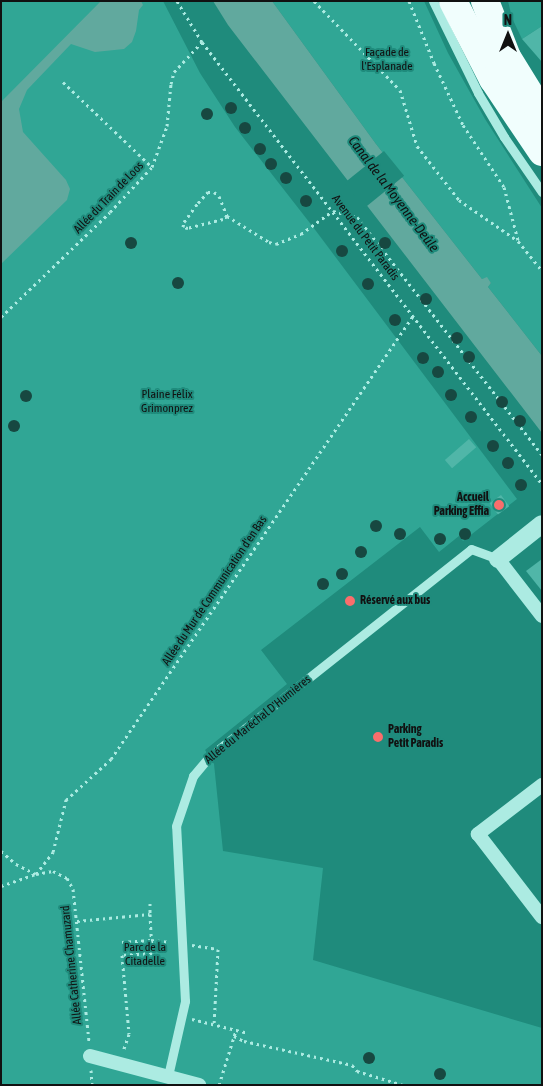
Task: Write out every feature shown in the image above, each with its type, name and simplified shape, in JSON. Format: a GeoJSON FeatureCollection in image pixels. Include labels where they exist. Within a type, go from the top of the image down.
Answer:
{"type":"FeatureCollection","features":[{"type":"Feature","properties":{"kind":"main road"},"geometry":{"type":"LineString","coordinates":[[453,1],[494,79],[533,120]]}},
{"type":"Feature","properties":{"kind":"main road"},"geometry":{"type":"LineString","coordinates":[[470,1],[489,54],[533,120]]}},
{"type":"Feature","properties":{"kind":"main road"},"geometry":{"type":"LineString","coordinates":[[485,1],[500,43],[514,69]]}},
{"type":"Feature","properties":{"kind":"main road"},"geometry":{"type":"LineString","coordinates":[[494,1],[514,69],[533,120],[542,152]]}},
{"type":"Feature","properties":{"kind":"street"},"geometry":{"type":"LineString","coordinates":[[542,524],[498,559],[542,616]]}},
{"type":"Feature","properties":{"kind":"street"},"geometry":{"type":"LineString","coordinates":[[542,785],[478,834],[542,917]]}},
{"type":"Feature","properties":{"kind":"street"},"geometry":{"type":"LineString","coordinates":[[90,1056],[199,1085]]}},
{"type":"Feature","properties":{"kind":"lane"},"geometry":{"type":"LineString","coordinates":[[433,1],[478,93],[504,137],[542,192]]}},
{"type":"Feature","properties":{"kind":"lane","name":"Allée du Maréchal D'Humières"},"geometry":{"type":"LineString","coordinates":[[168,1076],[185,1001],[176,826],[193,776],[210,756],[471,549],[498,559]]}},
{"type":"Feature","properties":{"kind":"path","name":"Avenue du Petit Paradis"},"geometry":{"type":"LineString","coordinates":[[177,1],[202,42],[334,211],[542,484]]}},
{"type":"Feature","properties":{"kind":"path"},"geometry":{"type":"LineString","coordinates":[[314,1],[400,90],[417,146],[460,200],[518,241],[542,271]]}},
{"type":"Feature","properties":{"kind":"path"},"geometry":{"type":"LineString","coordinates":[[409,1],[434,63],[463,125],[504,187],[518,241]]}},
{"type":"Feature","properties":{"kind":"path","name":"Allée du Train de Loos"},"geometry":{"type":"LineString","coordinates":[[1,317],[110,212],[152,167],[167,126],[174,72],[202,42]]}},
{"type":"Feature","properties":{"kind":"path"},"geometry":{"type":"LineString","coordinates":[[63,82],[152,167]]}},
{"type":"Feature","properties":{"kind":"path"},"geometry":{"type":"LineString","coordinates":[[227,216],[188,228],[183,227],[184,222],[208,192],[214,192],[219,196],[227,216],[269,242],[276,244],[307,230],[334,211],[358,217],[542,455]]}},
{"type":"Feature","properties":{"kind":"path","name":"Allée du Mur de Communication d'en Bas"},"geometry":{"type":"LineString","coordinates":[[36,874],[53,852],[66,800],[110,759],[413,316]]}},
{"type":"Feature","properties":{"kind":"path","name":"Allée Catherine Chamuzard"},"geometry":{"type":"LineString","coordinates":[[1,851],[16,864],[36,874]]}},
{"type":"Feature","properties":{"kind":"path","name":"Allée Catherine Chamuzard"},"geometry":{"type":"LineString","coordinates":[[1,886],[36,874],[53,871],[67,878],[73,889],[92,1085]]}},
{"type":"Feature","properties":{"kind":"path"},"geometry":{"type":"LineString","coordinates":[[126,1042],[129,1034],[122,956],[152,953],[150,903]]}},
{"type":"Feature","properties":{"kind":"path"},"geometry":{"type":"LineString","coordinates":[[77,921],[150,914]]}},
{"type":"Feature","properties":{"kind":"path"},"geometry":{"type":"LineString","coordinates":[[122,942],[151,940],[173,942]]}},
{"type":"Feature","properties":{"kind":"path"},"geometry":{"type":"LineString","coordinates":[[189,944],[218,949],[214,1026]]}},
{"type":"Feature","properties":{"kind":"path"},"geometry":{"type":"LineString","coordinates":[[181,1016],[214,1026],[248,1033]]}},
{"type":"Feature","properties":{"kind":"path"},"geometry":{"type":"LineString","coordinates":[[219,1085],[236,1030]]}},
{"type":"Feature","properties":{"kind":"path"},"geometry":{"type":"LineString","coordinates":[[234,1036],[244,1041],[352,1065],[357,1072],[403,1085]]}},
{"type":"Feature","properties":{"kind":"green space"},"geometry":{"type":"Polygon","coordinates":[[[1,1],[163,1],[200,73],[235,127],[313,227],[517,499],[463,541],[459,536],[439,552],[420,527],[261,650],[287,684],[205,750],[214,764],[223,851],[323,868],[313,960],[542,1028],[542,1085],[1,1085],[1,1]]]}},
{"type":"Feature","properties":{"kind":"green space","name":"Façade de l'Esplanade"},"geometry":{"type":"Polygon","coordinates":[[[272,1],[424,1],[448,53],[485,119],[542,208],[542,356],[488,287],[491,283],[487,278],[482,279],[376,144],[272,1]]]}},
{"type":"Feature","properties":{"kind":"green space"},"geometry":{"type":"Polygon","coordinates":[[[508,1],[542,1],[542,26],[522,39],[512,18],[508,1]]]}},
{"type":"Feature","properties":{"kind":"water"},"geometry":{"type":"Polygon","coordinates":[[[101,1],[141,1],[143,5],[139,10],[136,31],[132,42],[124,49],[95,52],[71,44],[27,90],[19,109],[23,132],[66,180],[70,189],[67,200],[1,264],[1,102],[101,1]]]}},
{"type":"Feature","properties":{"kind":"water","name":"Canal de la Moyenne-Deûle"},"geometry":{"type":"Polygon","coordinates":[[[213,1],[272,1],[376,144],[482,279],[487,277],[491,283],[488,287],[542,356],[542,433],[228,25],[213,1]]]}},
{"type":"Feature","properties":{"kind":"pier"},"geometry":{"type":"Polygon","coordinates":[[[384,151],[404,176],[365,208],[344,183],[384,151]]]}},
{"type":"Feature","properties":{"kind":"building"},"geometry":{"type":"Polygon","coordinates":[[[542,26],[542,62],[522,39],[542,26]]]}},
{"type":"Feature","properties":{"kind":"building"},"geometry":{"type":"Polygon","coordinates":[[[469,439],[476,447],[452,468],[445,460],[469,439]]]}},
{"type":"Feature","properties":{"kind":"building","name":"Accueil Parking Effia"},"geometry":{"type":"Polygon","coordinates":[[[501,495],[509,506],[498,515],[490,503],[501,495]]]}},
{"type":"Feature","properties":{"kind":"building"},"geometry":{"type":"Polygon","coordinates":[[[542,559],[542,591],[526,571],[542,559]]]}},
{"type":"Feature","properties":{"kind":"place","name":"Accueil Parking Effia"},"geometry":{"type":"Point","coordinates":[499,505]}},
{"type":"Feature","properties":{"kind":"place","name":"Réservé aux bus"},"geometry":{"type":"Point","coordinates":[350,601]}},
{"type":"Feature","properties":{"kind":"place","name":"Parking Petit Paradis"},"geometry":{"type":"Point","coordinates":[378,737]}},
{"type":"Feature","properties":{"kind":"park label","name":"Plaine Félix Grimonprez"},"geometry":{"type":"Point","coordinates":[167,402]}},
{"type":"Feature","properties":{"kind":"park label","name":"Parc de la Citadelle"},"geometry":{"type":"Point","coordinates":[145,955]}}]}
